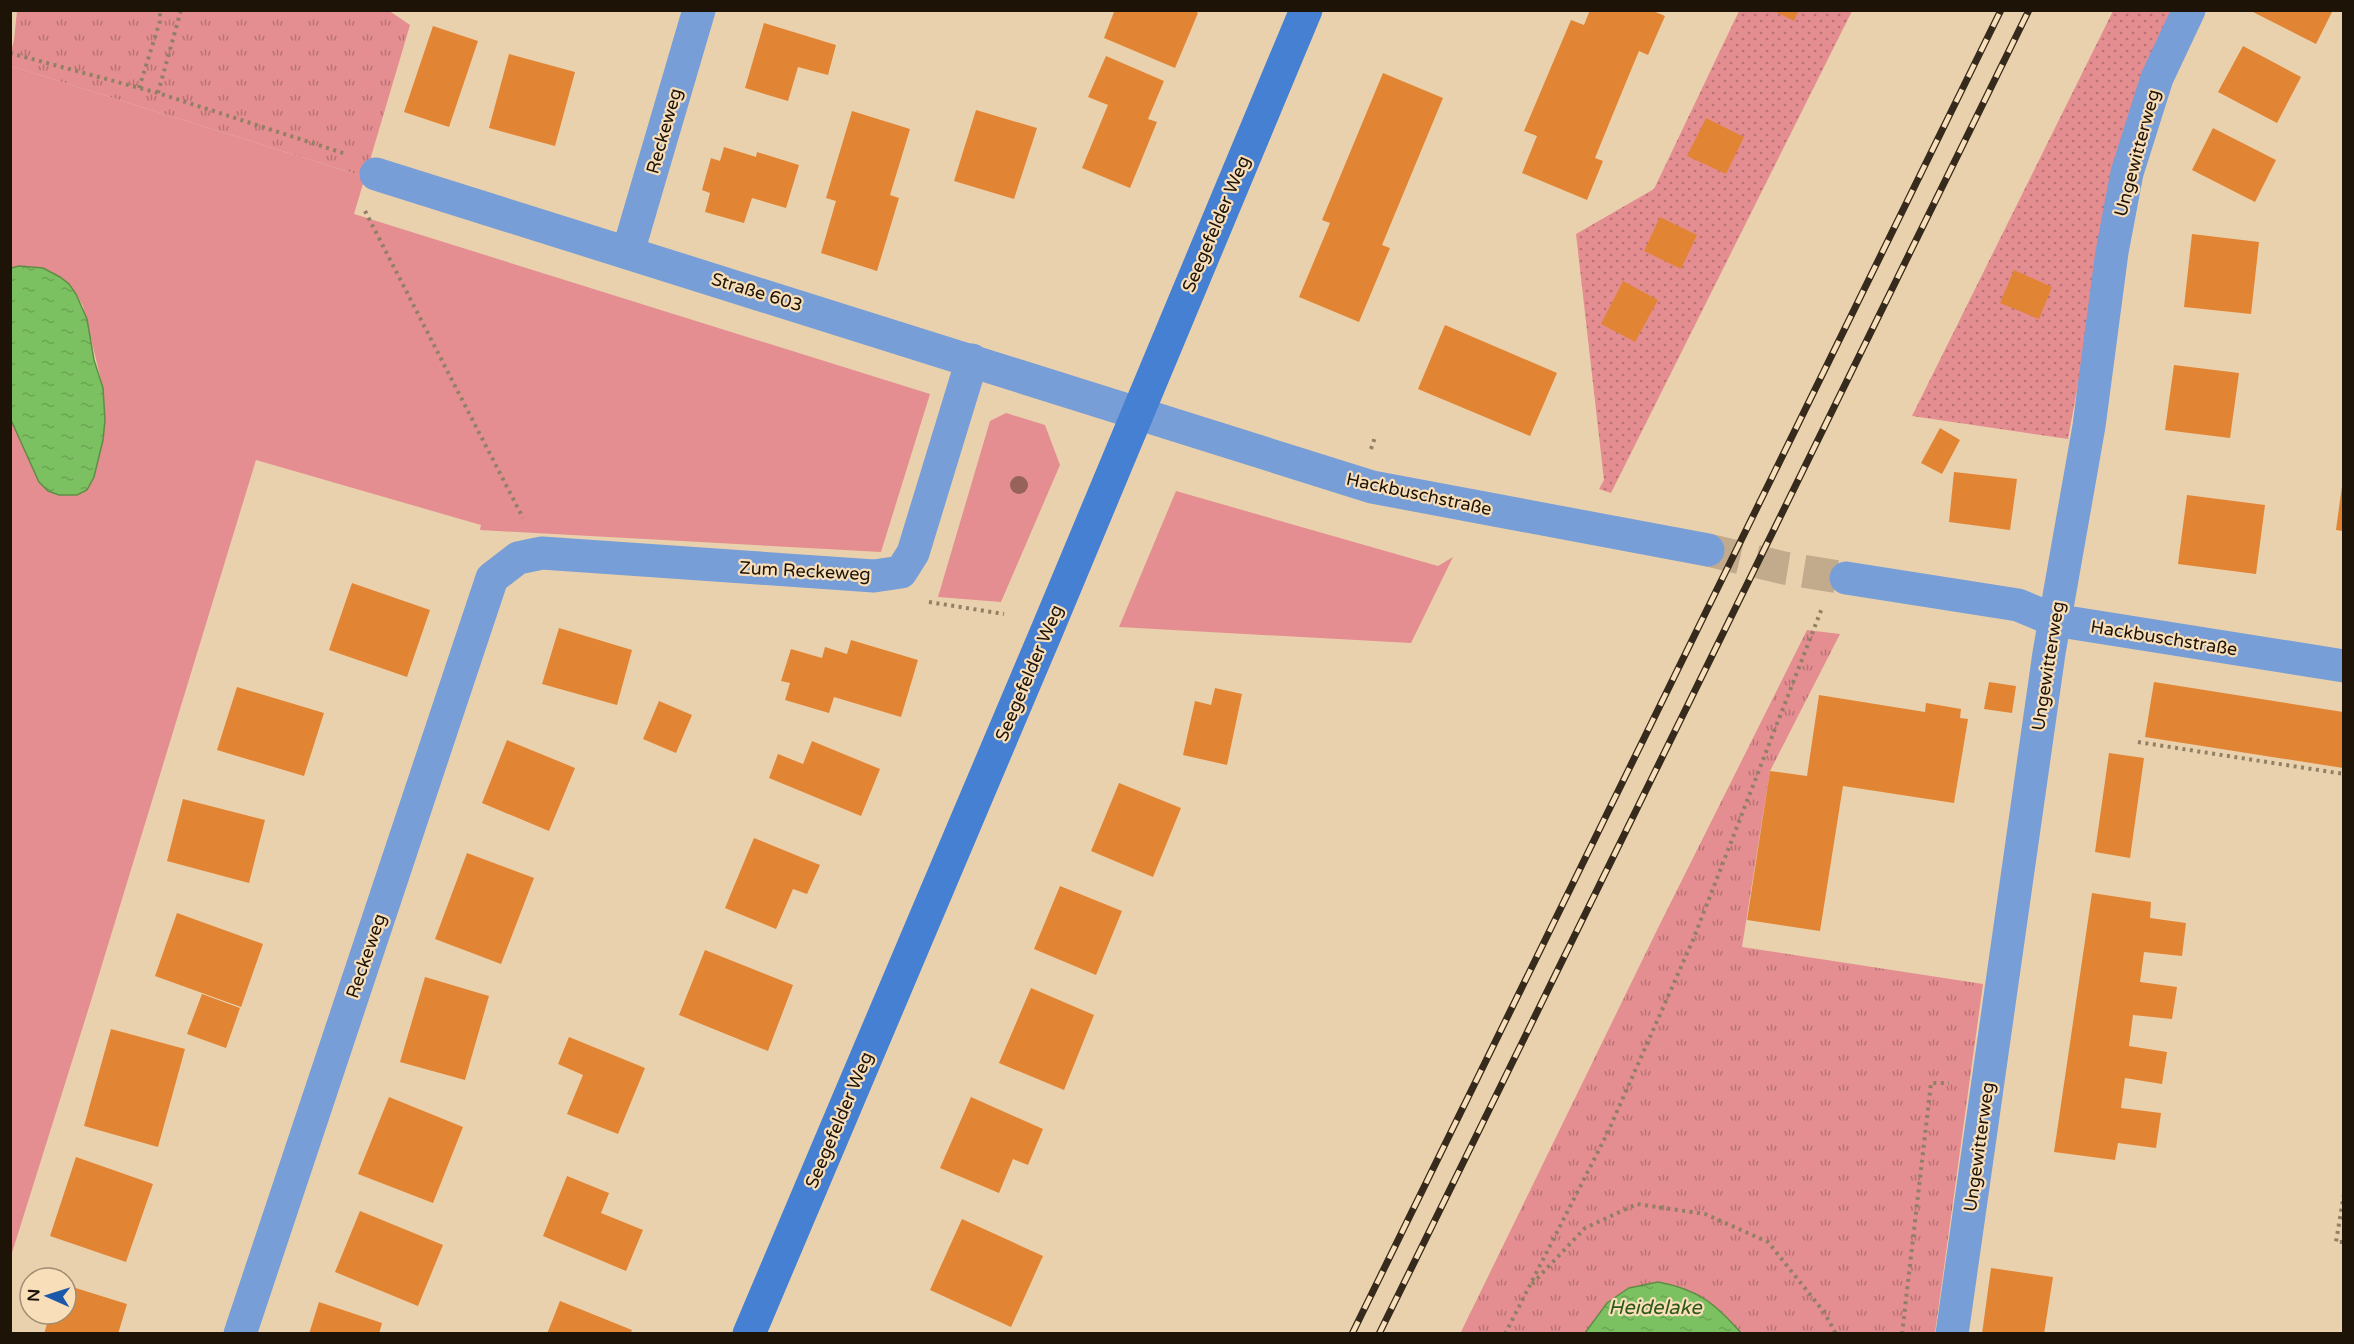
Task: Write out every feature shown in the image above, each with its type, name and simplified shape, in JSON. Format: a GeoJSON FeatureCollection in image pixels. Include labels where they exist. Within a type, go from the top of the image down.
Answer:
{"type":"FeatureCollection","features":[{"type":"Feature","properties":{"kind":"street","name":"Reckeweg"},"geometry":{"type":"LineString","coordinates":[[628,252],[699,10]]}},
{"type":"Feature","properties":{"kind":"street","name":"Seegefelder Weg"},"geometry":{"type":"LineString","coordinates":[[749,1334],[1306,10]]}},
{"type":"Feature","properties":{"kind":"street","name":"Ungewitterweg"},"geometry":{"type":"LineString","coordinates":[[1952,1334],[2054,620],[2089,426],[2112,252],[2127,173],[2157,78],[2189,10]]}},
{"type":"Feature","properties":{"kind":"street","name":"Straße 603"},"geometry":{"type":"LineString","coordinates":[[365,165],[628,252],[1137,413]]}},
{"type":"Feature","properties":{"kind":"street","name":"Zum Reckeweg"},"geometry":{"type":"LineString","coordinates":[[492,578],[518,558],[542,553],[874,576],[901,572],[913,553],[972,360]]}},
{"type":"Feature","properties":{"kind":"street","name":"Hackbuschstraße"},"geometry":{"type":"LineString","coordinates":[[1137,413],[1371,487],[1708,550]]}},
{"type":"Feature","properties":{"kind":"street","name":"Reckeweg"},"geometry":{"type":"LineString","coordinates":[[240,1334],[492,578]]}},
{"type":"Feature","properties":{"kind":"street","name":"Hackbuschstraße"},"geometry":{"type":"LineString","coordinates":[[1846,578],[2018,605],[2054,620],[2343,666]]}},
{"type":"Feature","properties":{"kind":"path"},"geometry":{"type":"LineString","coordinates":[[139,88],[160,21],[160,10]]}},
{"type":"Feature","properties":{"kind":"path"},"geometry":{"type":"LineString","coordinates":[[158,93],[181,10]]}},
{"type":"Feature","properties":{"kind":"path"},"geometry":{"type":"LineString","coordinates":[[10,53],[158,93],[365,165]]}},
{"type":"Feature","properties":{"kind":"path"},"geometry":{"type":"LineString","coordinates":[[365,211],[542,553]]}},
{"type":"Feature","properties":{"kind":"path"},"geometry":{"type":"LineString","coordinates":[[929,602],[1004,614]]}},
{"type":"Feature","properties":{"kind":"path"},"geometry":{"type":"LineString","coordinates":[[1505,1334],[1607,1134],[1693,940],[1822,608]]}},
{"type":"Feature","properties":{"kind":"path"},"geometry":{"type":"LineString","coordinates":[[2138,742],[2343,774]]}},
{"type":"Feature","properties":{"kind":"path"},"geometry":{"type":"LineString","coordinates":[[1902,1334],[1931,1083],[1988,1084]]}},
{"type":"Feature","properties":{"kind":"path"},"geometry":{"type":"LineString","coordinates":[[2343,1194],[2336,1242],[2343,1242]]}},
{"type":"Feature","properties":{"kind":"path"},"geometry":{"type":"LineString","coordinates":[[1529,1288],[1585,1228],[1637,1204],[1705,1214],[1768,1242],[1824,1312],[1836,1334]]}},
{"type":"Feature","properties":{"kind":"green space"},"geometry":{"type":"Polygon","coordinates":[[[388,10],[410,25],[365,177],[11,66],[17,11],[388,10]]]}},
{"type":"Feature","properties":{"kind":"green space"},"geometry":{"type":"Polygon","coordinates":[[[1739,11],[1852,11],[1611,493],[1599,489],[1604,480],[1576,234],[1654,189],[1739,11]]]}},
{"type":"Feature","properties":{"kind":"green space"},"geometry":{"type":"Polygon","coordinates":[[[2113,11],[2175,11],[2119,161],[2068,439],[1912,416],[2113,11]]]}},
{"type":"Feature","properties":{"kind":"green space"},"geometry":{"type":"Polygon","coordinates":[[[11,66],[365,177],[354,214],[930,394],[881,552],[480,530],[481,525],[256,460],[11,1256],[11,420],[39,482],[48,491],[59,495],[105,420],[103,388],[83,306],[76,294],[69,284],[19,266],[11,268],[11,66]]]}},
{"type":"Feature","properties":{"kind":"green space"},"geometry":{"type":"Polygon","coordinates":[[[1006,413],[1045,425],[1060,465],[1001,602],[938,597],[990,421],[1006,413]]]}},
{"type":"Feature","properties":{"kind":"green space"},"geometry":{"type":"Polygon","coordinates":[[[1176,491],[1438,566],[1453,557],[1411,643],[1119,627],[1176,491]]]}},
{"type":"Feature","properties":{"kind":"green space"},"geometry":{"type":"Polygon","coordinates":[[[1807,630],[1840,634],[1770,771],[1742,947],[1983,984],[1935,1333],[1460,1334],[1657,930],[1807,630]]]}},
{"type":"Feature","properties":{"kind":"water"},"geometry":{"type":"Polygon","coordinates":[[[19,266],[43,268],[69,284],[87,319],[94,360],[103,388],[105,420],[103,440],[94,477],[87,490],[77,495],[59,495],[48,491],[39,482],[11,420],[11,268],[19,266]]]}},
{"type":"Feature","properties":{"kind":"water","name":"Heidelake"},"geometry":{"type":"Polygon","coordinates":[[[1658,1282],[1695,1293],[1723,1313],[1741,1333],[1585,1333],[1607,1303],[1629,1288],[1658,1282]]]}},
{"type":"Feature","properties":{"kind":"building"},"geometry":{"type":"Polygon","coordinates":[[[1110,10],[1193,10],[1198,13],[1175,68],[1104,38],[1114,12],[1110,10]]]}},
{"type":"Feature","properties":{"kind":"building"},"geometry":{"type":"Polygon","coordinates":[[[1590,10],[1651,10],[1665,16],[1648,55],[1639,51],[1595,158],[1603,161],[1587,200],[1522,173],[1537,136],[1524,131],[1571,20],[1584,25],[1590,10]]]}},
{"type":"Feature","properties":{"kind":"building"},"geometry":{"type":"Polygon","coordinates":[[[1772,10],[1799,10],[1794,21],[1772,10]]]}},
{"type":"Feature","properties":{"kind":"building"},"geometry":{"type":"Polygon","coordinates":[[[2249,10],[2333,10],[2316,44],[2249,10]]]}},
{"type":"Feature","properties":{"kind":"building"},"geometry":{"type":"Polygon","coordinates":[[[764,23],[836,45],[828,75],[798,67],[788,101],[745,88],[764,23]]]}},
{"type":"Feature","properties":{"kind":"building"},"geometry":{"type":"Polygon","coordinates":[[[433,26],[478,41],[449,127],[404,112],[433,26]]]}},
{"type":"Feature","properties":{"kind":"building"},"geometry":{"type":"Polygon","coordinates":[[[2243,46],[2301,77],[2277,123],[2218,92],[2243,46]]]}},
{"type":"Feature","properties":{"kind":"building"},"geometry":{"type":"Polygon","coordinates":[[[509,54],[575,72],[555,146],[489,128],[509,54]]]}},
{"type":"Feature","properties":{"kind":"building"},"geometry":{"type":"Polygon","coordinates":[[[1106,56],[1164,81],[1148,119],[1157,122],[1130,188],[1082,168],[1108,105],[1088,97],[1106,56]]]}},
{"type":"Feature","properties":{"kind":"building"},"geometry":{"type":"Polygon","coordinates":[[[1383,73],[1443,98],[1382,245],[1390,248],[1359,322],[1299,297],[1330,223],[1322,220],[1383,73]]]}},
{"type":"Feature","properties":{"kind":"building"},"geometry":{"type":"Polygon","coordinates":[[[976,110],[1037,128],[1014,199],[954,181],[976,110]]]}},
{"type":"Feature","properties":{"kind":"building"},"geometry":{"type":"Polygon","coordinates":[[[852,111],[910,129],[890,195],[899,198],[877,271],[821,253],[836,201],[826,198],[852,111]]]}},
{"type":"Feature","properties":{"kind":"building"},"geometry":{"type":"Polygon","coordinates":[[[1706,118],[1744,137],[1726,174],[1687,156],[1706,118]]]}},
{"type":"Feature","properties":{"kind":"building"},"geometry":{"type":"Polygon","coordinates":[[[2213,128],[2276,160],[2255,202],[2192,170],[2213,128]]]}},
{"type":"Feature","properties":{"kind":"building"},"geometry":{"type":"Polygon","coordinates":[[[724,147],[756,157],[757,152],[799,165],[786,208],[752,198],[744,223],[705,212],[710,193],[702,190],[711,158],[720,161],[724,147]]]}},
{"type":"Feature","properties":{"kind":"building"},"geometry":{"type":"Polygon","coordinates":[[[1660,217],[1697,235],[1681,269],[1644,251],[1660,217]]]}},
{"type":"Feature","properties":{"kind":"building"},"geometry":{"type":"Polygon","coordinates":[[[2192,234],[2259,242],[2251,314],[2184,307],[2192,234]]]}},
{"type":"Feature","properties":{"kind":"building"},"geometry":{"type":"Polygon","coordinates":[[[2014,270],[2052,287],[2039,319],[2000,303],[2014,270]]]}},
{"type":"Feature","properties":{"kind":"building"},"geometry":{"type":"Polygon","coordinates":[[[1623,281],[1658,300],[1635,342],[1601,324],[1623,281]]]}},
{"type":"Feature","properties":{"kind":"building"},"geometry":{"type":"Polygon","coordinates":[[[1445,325],[1557,373],[1530,436],[1418,389],[1445,325]]]}},
{"type":"Feature","properties":{"kind":"building"},"geometry":{"type":"Polygon","coordinates":[[[2174,365],[2239,373],[2230,438],[2165,430],[2174,365]]]}},
{"type":"Feature","properties":{"kind":"building"},"geometry":{"type":"Polygon","coordinates":[[[1940,428],[1960,440],[1942,474],[1921,463],[1940,428]]]}},
{"type":"Feature","properties":{"kind":"building"},"geometry":{"type":"Polygon","coordinates":[[[1954,472],[2017,479],[2010,530],[1949,522],[1954,472]]]}},
{"type":"Feature","properties":{"kind":"building"},"geometry":{"type":"Polygon","coordinates":[[[2343,486],[2343,531],[2336,530],[2343,486]]]}},
{"type":"Feature","properties":{"kind":"building"},"geometry":{"type":"Polygon","coordinates":[[[2187,495],[2265,505],[2256,574],[2178,564],[2187,495]]]}},
{"type":"Feature","properties":{"kind":"building"},"geometry":{"type":"Polygon","coordinates":[[[352,583],[430,610],[407,677],[329,650],[352,583]]]}},
{"type":"Feature","properties":{"kind":"building"},"geometry":{"type":"Polygon","coordinates":[[[559,628],[632,650],[617,705],[542,684],[559,628]]]}},
{"type":"Feature","properties":{"kind":"building"},"geometry":{"type":"Polygon","coordinates":[[[851,640],[918,660],[901,717],[834,697],[829,713],[785,700],[790,683],[781,681],[791,649],[822,658],[825,647],[847,654],[851,640]]]}},
{"type":"Feature","properties":{"kind":"building"},"geometry":{"type":"Polygon","coordinates":[[[1989,682],[2016,686],[2012,713],[1984,709],[1989,682]]]}},
{"type":"Feature","properties":{"kind":"building"},"geometry":{"type":"Polygon","coordinates":[[[2154,682],[2343,712],[2343,768],[2145,737],[2154,682]]]}},
{"type":"Feature","properties":{"kind":"building"},"geometry":{"type":"Polygon","coordinates":[[[237,687],[324,713],[304,776],[217,750],[237,687]]]}},
{"type":"Feature","properties":{"kind":"building"},"geometry":{"type":"Polygon","coordinates":[[[1215,688],[1242,694],[1227,765],[1183,755],[1195,701],[1211,705],[1215,688]]]}},
{"type":"Feature","properties":{"kind":"building"},"geometry":{"type":"Polygon","coordinates":[[[1819,695],[1925,712],[1926,703],[1961,709],[1960,718],[1968,719],[1954,803],[1843,786],[1820,931],[1747,920],[1770,771],[1807,776],[1819,695]]]}},
{"type":"Feature","properties":{"kind":"building"},"geometry":{"type":"Polygon","coordinates":[[[659,701],[692,715],[676,753],[643,739],[659,701]]]}},
{"type":"Feature","properties":{"kind":"building"},"geometry":{"type":"Polygon","coordinates":[[[507,740],[575,768],[549,831],[482,803],[507,740]]]}},
{"type":"Feature","properties":{"kind":"building"},"geometry":{"type":"Polygon","coordinates":[[[812,741],[880,769],[861,816],[769,778],[778,754],[803,764],[812,741]]]}},
{"type":"Feature","properties":{"kind":"building"},"geometry":{"type":"Polygon","coordinates":[[[2109,753],[2144,758],[2130,858],[2095,852],[2109,753]]]}},
{"type":"Feature","properties":{"kind":"building"},"geometry":{"type":"Polygon","coordinates":[[[1119,783],[1181,808],[1153,877],[1091,851],[1119,783]]]}},
{"type":"Feature","properties":{"kind":"building"},"geometry":{"type":"Polygon","coordinates":[[[183,799],[265,820],[249,883],[167,861],[183,799]]]}},
{"type":"Feature","properties":{"kind":"building"},"geometry":{"type":"Polygon","coordinates":[[[754,838],[820,865],[807,894],[793,889],[776,929],[725,908],[754,838]]]}},
{"type":"Feature","properties":{"kind":"building"},"geometry":{"type":"Polygon","coordinates":[[[467,853],[534,878],[501,964],[435,939],[467,853]]]}},
{"type":"Feature","properties":{"kind":"building"},"geometry":{"type":"Polygon","coordinates":[[[1060,886],[1122,911],[1096,975],[1034,949],[1060,886]]]}},
{"type":"Feature","properties":{"kind":"building"},"geometry":{"type":"Polygon","coordinates":[[[2092,893],[2151,902],[2150,918],[2186,923],[2182,956],[2144,952],[2140,982],[2177,987],[2172,1019],[2133,1015],[2129,1046],[2167,1052],[2162,1084],[2125,1078],[2121,1108],[2161,1113],[2156,1148],[2118,1143],[2115,1160],[2054,1152],[2092,893]]]}},
{"type":"Feature","properties":{"kind":"building"},"geometry":{"type":"Polygon","coordinates":[[[177,913],[263,944],[241,1007],[155,976],[177,913]]]}},
{"type":"Feature","properties":{"kind":"building"},"geometry":{"type":"Polygon","coordinates":[[[705,950],[793,985],[768,1051],[679,1015],[705,950]]]}},
{"type":"Feature","properties":{"kind":"building"},"geometry":{"type":"Polygon","coordinates":[[[425,977],[489,996],[465,1080],[400,1062],[425,977]]]}},
{"type":"Feature","properties":{"kind":"building"},"geometry":{"type":"Polygon","coordinates":[[[1031,988],[1094,1015],[1064,1090],[999,1063],[1031,988]]]}},
{"type":"Feature","properties":{"kind":"building"},"geometry":{"type":"Polygon","coordinates":[[[202,994],[240,1008],[226,1048],[187,1034],[202,994]]]}},
{"type":"Feature","properties":{"kind":"building"},"geometry":{"type":"Polygon","coordinates":[[[111,1029],[185,1049],[158,1147],[84,1126],[111,1029]]]}},
{"type":"Feature","properties":{"kind":"building"},"geometry":{"type":"Polygon","coordinates":[[[569,1037],[645,1068],[618,1134],[567,1114],[583,1075],[558,1064],[569,1037]]]}},
{"type":"Feature","properties":{"kind":"building"},"geometry":{"type":"Polygon","coordinates":[[[389,1097],[463,1127],[433,1203],[358,1174],[389,1097]]]}},
{"type":"Feature","properties":{"kind":"building"},"geometry":{"type":"Polygon","coordinates":[[[971,1097],[1043,1129],[1028,1165],[1013,1159],[999,1193],[940,1168],[971,1097]]]}},
{"type":"Feature","properties":{"kind":"building"},"geometry":{"type":"Polygon","coordinates":[[[76,1157],[153,1184],[126,1262],[50,1236],[76,1157]]]}},
{"type":"Feature","properties":{"kind":"building"},"geometry":{"type":"Polygon","coordinates":[[[567,1176],[609,1193],[601,1213],[643,1230],[626,1271],[543,1236],[567,1176]]]}},
{"type":"Feature","properties":{"kind":"building"},"geometry":{"type":"Polygon","coordinates":[[[360,1211],[443,1245],[418,1306],[335,1272],[360,1211]]]}},
{"type":"Feature","properties":{"kind":"building"},"geometry":{"type":"Polygon","coordinates":[[[962,1219],[1043,1256],[1011,1327],[930,1290],[962,1219]]]}},
{"type":"Feature","properties":{"kind":"building"},"geometry":{"type":"Polygon","coordinates":[[[1991,1268],[2053,1277],[2044,1334],[1982,1334],[1991,1268]]]}},
{"type":"Feature","properties":{"kind":"building"},"geometry":{"type":"Polygon","coordinates":[[[78,1289],[127,1304],[118,1334],[44,1334],[46,1326],[78,1326],[78,1289]]]}},
{"type":"Feature","properties":{"kind":"building"},"geometry":{"type":"Polygon","coordinates":[[[560,1301],[632,1330],[630,1334],[547,1334],[560,1301]]]}},
{"type":"Feature","properties":{"kind":"building"},"geometry":{"type":"Polygon","coordinates":[[[319,1302],[382,1323],[379,1334],[309,1334],[319,1302]]]}},
{"type":"Feature","properties":{"kind":"tunnel"},"geometry":{"type":"LineString","coordinates":[[1708,550],[1784,568],[1846,578]]}},
{"type":"Feature","properties":{"kind":"railway"},"geometry":{"type":"LineString","coordinates":[[1352,1334],[2001,10]]}},
{"type":"Feature","properties":{"kind":"railway"},"geometry":{"type":"LineString","coordinates":[[1379,1334],[2029,10]]}}]}
